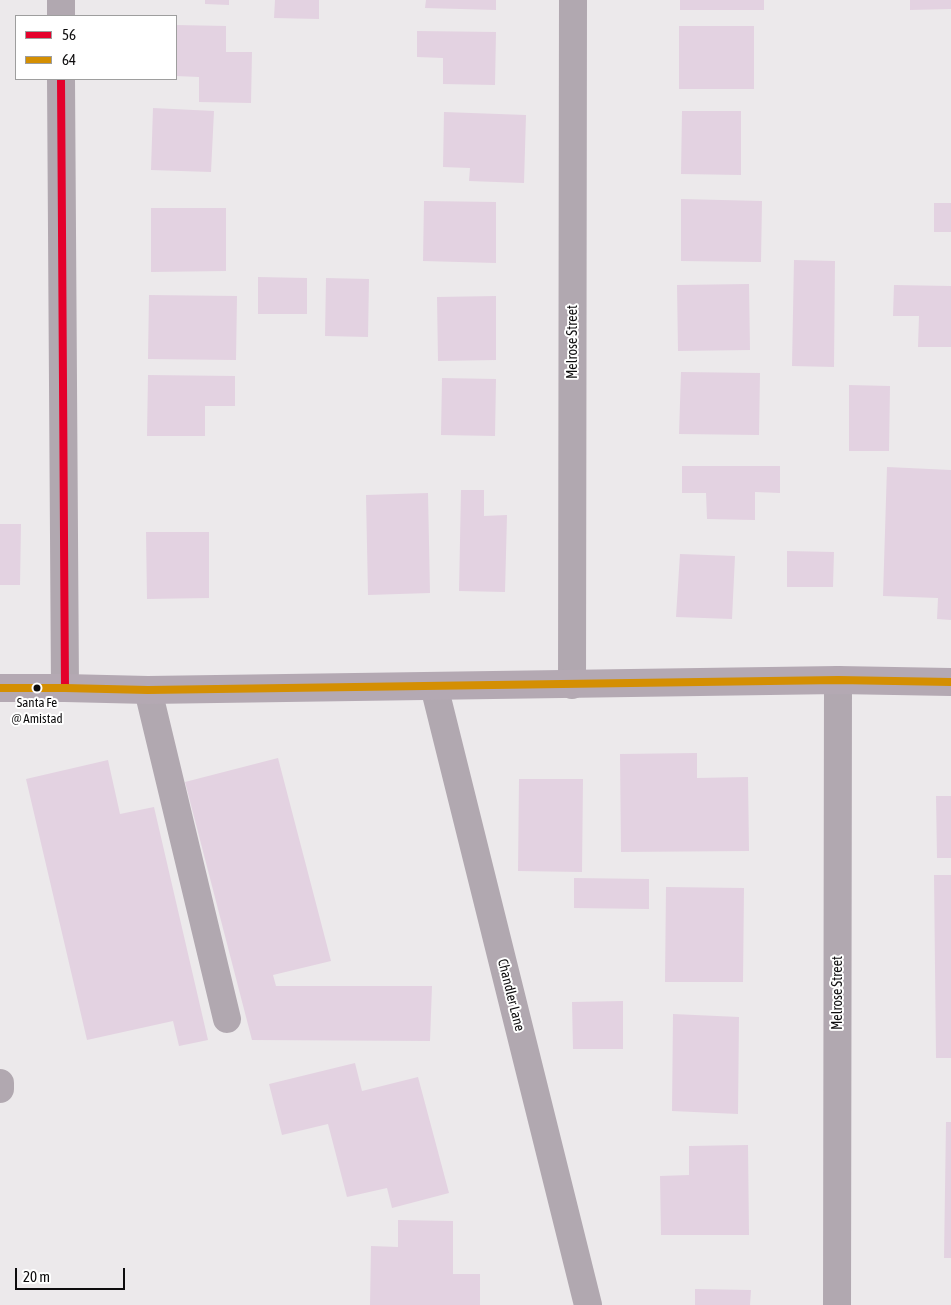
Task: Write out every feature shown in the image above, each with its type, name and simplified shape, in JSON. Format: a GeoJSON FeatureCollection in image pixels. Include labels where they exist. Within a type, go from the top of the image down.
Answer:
{"type":"FeatureCollection","features":[{"type":"Feature","properties":{"kind":"main road"},"geometry":{"type":"LineString","coordinates":[[0,688],[148,690],[838,680],[951,682]]}},
{"type":"Feature","properties":{"kind":"street"},"geometry":{"type":"LineString","coordinates":[[61,0],[61,15]]}},
{"type":"Feature","properties":{"kind":"street","name":"Melrose Street"},"geometry":{"type":"LineString","coordinates":[[572,684],[573,0]]}},
{"type":"Feature","properties":{"kind":"street"},"geometry":{"type":"LineString","coordinates":[[61,80],[65,688]]}},
{"type":"Feature","properties":{"kind":"street","name":"Melrose Street"},"geometry":{"type":"LineString","coordinates":[[837,1305],[838,680]]}},
{"type":"Feature","properties":{"kind":"street","name":"Chandler Lane"},"geometry":{"type":"LineString","coordinates":[[434,686],[588,1305]]}},
{"type":"Feature","properties":{"kind":"street"},"geometry":{"type":"LineString","coordinates":[[148,690],[226,1019]]}},
{"type":"Feature","properties":{"kind":"street"},"geometry":{"type":"LineString","coordinates":[[0,1083],[0,1089]]}},
{"type":"Feature","properties":{"kind":"building"},"geometry":{"type":"Polygon","coordinates":[[[205,0],[229,0],[229,5],[205,4],[205,0]]]}},
{"type":"Feature","properties":{"kind":"building"},"geometry":{"type":"Polygon","coordinates":[[[275,0],[319,0],[319,19],[274,18],[275,0]]]}},
{"type":"Feature","properties":{"kind":"building"},"geometry":{"type":"Polygon","coordinates":[[[426,0],[496,0],[496,10],[425,8],[426,0]]]}},
{"type":"Feature","properties":{"kind":"building"},"geometry":{"type":"Polygon","coordinates":[[[680,0],[764,0],[764,10],[680,10],[680,0]]]}},
{"type":"Feature","properties":{"kind":"building"},"geometry":{"type":"Polygon","coordinates":[[[910,0],[951,0],[951,9],[910,10],[910,0]]]}},
{"type":"Feature","properties":{"kind":"building"},"geometry":{"type":"Polygon","coordinates":[[[178,25],[226,26],[226,52],[252,52],[251,103],[199,102],[199,77],[178,76],[178,25]]]}},
{"type":"Feature","properties":{"kind":"building"},"geometry":{"type":"Polygon","coordinates":[[[679,26],[754,26],[754,89],[679,89],[679,26]]]}},
{"type":"Feature","properties":{"kind":"building"},"geometry":{"type":"Polygon","coordinates":[[[417,31],[496,32],[495,85],[443,84],[443,58],[417,57],[417,31]]]}},
{"type":"Feature","properties":{"kind":"building"},"geometry":{"type":"Polygon","coordinates":[[[153,108],[214,111],[211,172],[151,170],[153,108]]]}},
{"type":"Feature","properties":{"kind":"building"},"geometry":{"type":"Polygon","coordinates":[[[682,111],[741,111],[741,175],[681,174],[682,111]]]}},
{"type":"Feature","properties":{"kind":"building"},"geometry":{"type":"Polygon","coordinates":[[[444,112],[526,115],[524,183],[469,181],[470,168],[443,167],[444,112]]]}},
{"type":"Feature","properties":{"kind":"building"},"geometry":{"type":"Polygon","coordinates":[[[681,199],[762,201],[761,262],[681,261],[681,199]]]}},
{"type":"Feature","properties":{"kind":"building"},"geometry":{"type":"Polygon","coordinates":[[[424,201],[496,202],[496,263],[423,261],[424,201]]]}},
{"type":"Feature","properties":{"kind":"building"},"geometry":{"type":"Polygon","coordinates":[[[934,203],[951,203],[951,232],[934,232],[934,203]]]}},
{"type":"Feature","properties":{"kind":"building"},"geometry":{"type":"Polygon","coordinates":[[[151,208],[226,208],[226,271],[151,272],[151,208]]]}},
{"type":"Feature","properties":{"kind":"building"},"geometry":{"type":"Polygon","coordinates":[[[794,260],[835,261],[834,367],[792,366],[794,260]]]}},
{"type":"Feature","properties":{"kind":"building"},"geometry":{"type":"Polygon","coordinates":[[[258,277],[307,278],[307,314],[258,314],[258,277]]]}},
{"type":"Feature","properties":{"kind":"building"},"geometry":{"type":"Polygon","coordinates":[[[326,278],[369,279],[368,337],[325,336],[326,278]]]}},
{"type":"Feature","properties":{"kind":"building"},"geometry":{"type":"Polygon","coordinates":[[[749,284],[750,350],[678,351],[677,285],[749,284]]]}},
{"type":"Feature","properties":{"kind":"building"},"geometry":{"type":"Polygon","coordinates":[[[894,285],[951,286],[951,347],[918,347],[919,316],[893,316],[894,285]]]}},
{"type":"Feature","properties":{"kind":"building"},"geometry":{"type":"Polygon","coordinates":[[[149,295],[237,296],[236,360],[148,359],[149,295]]]}},
{"type":"Feature","properties":{"kind":"building"},"geometry":{"type":"Polygon","coordinates":[[[496,296],[496,360],[438,361],[437,297],[496,296]]]}},
{"type":"Feature","properties":{"kind":"building"},"geometry":{"type":"Polygon","coordinates":[[[681,372],[760,373],[759,435],[679,434],[681,372]]]}},
{"type":"Feature","properties":{"kind":"building"},"geometry":{"type":"Polygon","coordinates":[[[148,375],[235,376],[235,406],[205,406],[205,436],[147,436],[148,375]]]}},
{"type":"Feature","properties":{"kind":"building"},"geometry":{"type":"Polygon","coordinates":[[[442,378],[496,379],[495,436],[441,435],[442,378]]]}},
{"type":"Feature","properties":{"kind":"building"},"geometry":{"type":"Polygon","coordinates":[[[849,385],[890,386],[889,451],[849,451],[849,385]]]}},
{"type":"Feature","properties":{"kind":"building"},"geometry":{"type":"Polygon","coordinates":[[[682,466],[780,466],[780,493],[755,492],[755,520],[707,519],[706,493],[682,493],[682,466]]]}},
{"type":"Feature","properties":{"kind":"building"},"geometry":{"type":"Polygon","coordinates":[[[887,467],[951,470],[951,620],[937,619],[938,598],[883,596],[887,467]]]}},
{"type":"Feature","properties":{"kind":"building"},"geometry":{"type":"Polygon","coordinates":[[[461,490],[484,490],[484,516],[507,515],[505,592],[459,591],[461,490]]]}},
{"type":"Feature","properties":{"kind":"building"},"geometry":{"type":"Polygon","coordinates":[[[428,493],[430,593],[368,595],[366,495],[428,493]]]}},
{"type":"Feature","properties":{"kind":"building"},"geometry":{"type":"Polygon","coordinates":[[[0,524],[21,524],[20,585],[0,585],[0,524]]]}},
{"type":"Feature","properties":{"kind":"building"},"geometry":{"type":"Polygon","coordinates":[[[146,532],[209,532],[209,598],[147,599],[146,532]]]}},
{"type":"Feature","properties":{"kind":"building"},"geometry":{"type":"Polygon","coordinates":[[[787,551],[834,552],[833,587],[787,587],[787,551]]]}},
{"type":"Feature","properties":{"kind":"building"},"geometry":{"type":"Polygon","coordinates":[[[680,554],[735,556],[732,619],[676,617],[680,554]]]}},
{"type":"Feature","properties":{"kind":"building"},"geometry":{"type":"Polygon","coordinates":[[[697,753],[697,778],[748,777],[749,851],[621,852],[620,754],[697,753]]]}},
{"type":"Feature","properties":{"kind":"building"},"geometry":{"type":"Polygon","coordinates":[[[278,758],[331,961],[273,975],[276,986],[432,986],[430,1041],[252,1040],[185,782],[278,758]]]}},
{"type":"Feature","properties":{"kind":"building"},"geometry":{"type":"Polygon","coordinates":[[[108,760],[120,814],[154,807],[208,1040],[179,1046],[173,1021],[87,1040],[26,779],[108,760]]]}},
{"type":"Feature","properties":{"kind":"building"},"geometry":{"type":"Polygon","coordinates":[[[519,779],[583,779],[582,872],[518,871],[519,779]]]}},
{"type":"Feature","properties":{"kind":"building"},"geometry":{"type":"Polygon","coordinates":[[[936,796],[951,796],[951,858],[937,858],[936,796]]]}},
{"type":"Feature","properties":{"kind":"building"},"geometry":{"type":"Polygon","coordinates":[[[934,875],[951,875],[951,1058],[936,1058],[934,875]]]}},
{"type":"Feature","properties":{"kind":"building"},"geometry":{"type":"Polygon","coordinates":[[[574,878],[649,879],[649,909],[574,908],[574,878]]]}},
{"type":"Feature","properties":{"kind":"building"},"geometry":{"type":"Polygon","coordinates":[[[666,887],[744,888],[743,982],[665,982],[666,887]]]}},
{"type":"Feature","properties":{"kind":"building"},"geometry":{"type":"Polygon","coordinates":[[[623,1001],[623,1049],[573,1049],[572,1002],[623,1001]]]}},
{"type":"Feature","properties":{"kind":"building"},"geometry":{"type":"Polygon","coordinates":[[[673,1014],[739,1017],[738,1114],[672,1111],[673,1014]]]}},
{"type":"Feature","properties":{"kind":"building"},"geometry":{"type":"Polygon","coordinates":[[[355,1063],[362,1091],[418,1077],[449,1193],[392,1208],[387,1188],[347,1197],[328,1124],[282,1135],[269,1084],[355,1063]]]}},
{"type":"Feature","properties":{"kind":"building"},"geometry":{"type":"Polygon","coordinates":[[[946,1122],[951,1122],[951,1258],[944,1258],[946,1122]]]}},
{"type":"Feature","properties":{"kind":"building"},"geometry":{"type":"Polygon","coordinates":[[[748,1145],[749,1235],[661,1235],[660,1176],[689,1175],[689,1146],[748,1145]]]}},
{"type":"Feature","properties":{"kind":"building"},"geometry":{"type":"Polygon","coordinates":[[[398,1220],[453,1221],[453,1274],[480,1274],[480,1305],[370,1305],[371,1246],[398,1247],[398,1220]]]}},
{"type":"Feature","properties":{"kind":"building"},"geometry":{"type":"Polygon","coordinates":[[[695,1289],[751,1290],[750,1305],[695,1305],[695,1289]]]}},
{"type":"Feature","properties":{"kind":"transit line","name":"56"},"geometry":{"type":"LineString","coordinates":[[61,80],[65,688]]}},
{"type":"Feature","properties":{"kind":"transit line","name":"64"},"geometry":{"type":"LineString","coordinates":[[0,688],[148,690],[838,680],[951,682]]}},
{"type":"Feature","properties":{"kind":"place","name":"Santa Fe @ Amistad"},"geometry":{"type":"Point","coordinates":[37,688]}}]}
